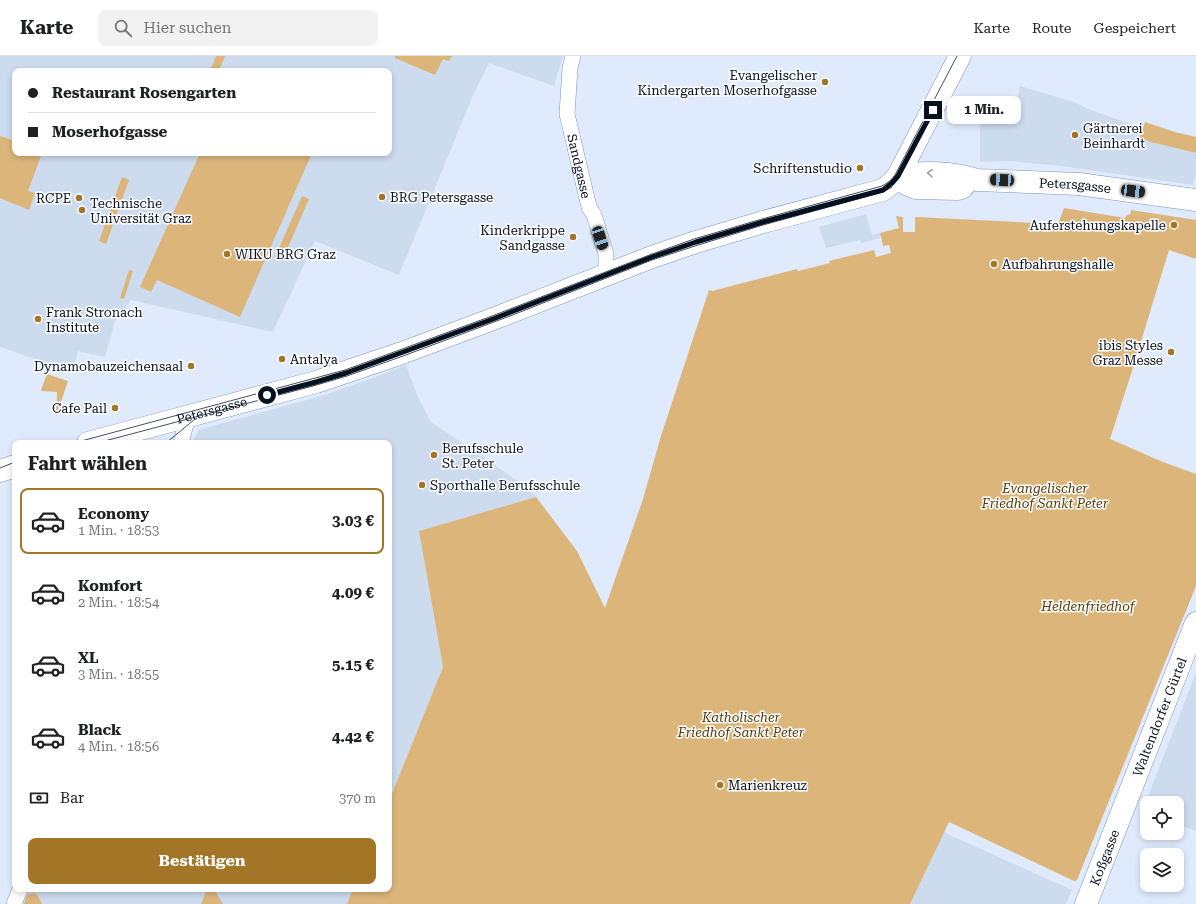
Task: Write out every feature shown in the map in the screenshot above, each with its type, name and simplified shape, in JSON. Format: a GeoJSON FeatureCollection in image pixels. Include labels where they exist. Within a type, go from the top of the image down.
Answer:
{"type":"FeatureCollection","features":[{"type":"Feature","properties":{"kind":"main road"},"geometry":{"type":"LineString","coordinates":[[898,176],[960,56]]}},
{"type":"Feature","properties":{"kind":"main road","name":"Petersgasse"},"geometry":{"type":"LineString","coordinates":[[99,440],[346,373],[493,319],[609,273],[696,242],[763,222],[883,190],[898,176],[912,173],[926,173],[962,175],[977,180],[1079,184],[1196,200]]}},
{"type":"Feature","properties":{"kind":"main road"},"geometry":{"type":"LineString","coordinates":[[0,471],[12,467]]}},
{"type":"Feature","properties":{"kind":"main road","name":"Waltendorfer Gürtel"},"geometry":{"type":"LineString","coordinates":[[1122,810],[1196,623]]}},
{"type":"Feature","properties":{"kind":"main road","name":"Koßgasse"},"geometry":{"type":"LineString","coordinates":[[1086,904],[1122,810]]}},
{"type":"Feature","properties":{"kind":"street","name":"Sandgasse"},"geometry":{"type":"LineString","coordinates":[[573,56],[570,68],[567,114],[589,207],[594,215],[606,254],[606,265],[609,273]]}},
{"type":"Feature","properties":{"kind":"street"},"geometry":{"type":"LineString","coordinates":[[182,440],[188,416]]}},
{"type":"Feature","properties":{"kind":"street"},"geometry":{"type":"LineString","coordinates":[[14,904],[19,892]]}},
{"type":"Feature","properties":{"kind":"shaded area"},"geometry":{"type":"Polygon","coordinates":[[[0,56],[563,56],[554,86],[489,63],[474,93],[399,275],[315,241],[273,332],[131,300],[115,321],[105,357],[78,351],[72,372],[0,347],[0,56]]]}},
{"type":"Feature","properties":{"kind":"shaded area","name":"Gärtnerei Beinhardt"},"geometry":{"type":"Polygon","coordinates":[[[1020,86],[1074,102],[1088,109],[1136,126],[1142,129],[1139,138],[1196,153],[1196,173],[1193,185],[1061,166],[1009,161],[980,162],[980,118],[983,103],[1015,108],[1020,86]]]}},
{"type":"Feature","properties":{"kind":"shaded area"},"geometry":{"type":"Polygon","coordinates":[[[866,214],[872,235],[880,233],[880,238],[862,243],[860,240],[826,248],[819,227],[866,214]]]}},
{"type":"Feature","properties":{"kind":"shaded area","name":"Berufsschule St. Peter"},"geometry":{"type":"Polygon","coordinates":[[[406,365],[417,395],[431,422],[527,486],[536,497],[419,531],[443,667],[392,794],[392,440],[194,440],[198,430],[321,396],[406,365]]]}},
{"type":"Feature","properties":{"kind":"shaded area"},"geometry":{"type":"Polygon","coordinates":[[[1196,673],[1196,831],[1184,827],[1184,796],[1148,796],[1196,673]]]}},
{"type":"Feature","properties":{"kind":"shaded area"},"geometry":{"type":"Polygon","coordinates":[[[944,831],[1072,890],[1066,904],[910,904],[944,831]]]}},
{"type":"Feature","properties":{"kind":"shaded area"},"geometry":{"type":"Polygon","coordinates":[[[28,892],[352,892],[347,904],[23,904],[28,892]]]}},
{"type":"Feature","properties":{"kind":"green space"},"geometry":{"type":"Polygon","coordinates":[[[216,56],[225,56],[220,68],[211,68],[216,56]]]}},
{"type":"Feature","properties":{"kind":"green space"},"geometry":{"type":"Polygon","coordinates":[[[395,56],[452,56],[449,61],[443,59],[435,75],[395,58],[395,56]]]}},
{"type":"Feature","properties":{"kind":"green space"},"geometry":{"type":"Polygon","coordinates":[[[1145,122],[1196,137],[1196,153],[1139,139],[1145,122]]]}},
{"type":"Feature","properties":{"kind":"green space"},"geometry":{"type":"Polygon","coordinates":[[[0,136],[12,140],[12,156],[41,156],[28,191],[35,193],[29,210],[0,198],[0,136]]]}},
{"type":"Feature","properties":{"kind":"green space","name":"WIKU BRG Graz"},"geometry":{"type":"Polygon","coordinates":[[[199,156],[311,156],[240,317],[157,280],[151,292],[140,287],[199,156]]]}},
{"type":"Feature","properties":{"kind":"green space"},"geometry":{"type":"Polygon","coordinates":[[[122,177],[129,180],[106,244],[99,241],[122,177]]]}},
{"type":"Feature","properties":{"kind":"green space"},"geometry":{"type":"Polygon","coordinates":[[[302,196],[309,199],[282,261],[275,257],[302,196]]]}},
{"type":"Feature","properties":{"kind":"green space","name":"Katholischer Friedhof Sankt Peter"},"geometry":{"type":"Polygon","coordinates":[[[1064,208],[1125,218],[1130,214],[1131,210],[1196,220],[1196,259],[1169,250],[1110,439],[1163,462],[1196,474],[1196,586],[1077,880],[1074,881],[949,822],[910,904],[347,904],[352,892],[392,892],[392,794],[443,667],[419,531],[536,497],[577,551],[605,608],[643,499],[661,436],[709,290],[712,291],[797,269],[798,271],[830,263],[829,261],[874,250],[876,257],[891,253],[889,245],[883,246],[880,233],[899,228],[896,216],[903,217],[903,232],[915,232],[916,217],[1058,224],[1064,208]]]}},
{"type":"Feature","properties":{"kind":"green space"},"geometry":{"type":"Polygon","coordinates":[[[129,270],[133,271],[124,299],[120,298],[129,270]]]}},
{"type":"Feature","properties":{"kind":"green space"},"geometry":{"type":"Polygon","coordinates":[[[47,374],[68,381],[56,417],[57,392],[41,390],[47,374]]]}},
{"type":"Feature","properties":{"kind":"green space"},"geometry":{"type":"Polygon","coordinates":[[[206,892],[216,892],[223,904],[201,904],[206,892]]]}},
{"type":"Feature","properties":{"kind":"green space"},"geometry":{"type":"Polygon","coordinates":[[[34,893],[38,896],[42,904],[24,904],[27,895],[34,893]]]}},
{"type":"Feature","properties":{"kind":"tram line"},"geometry":{"type":"LineString","coordinates":[[85,440],[345,370],[694,239],[882,186],[890,181],[895,175],[957,56]]}},
{"type":"Feature","properties":{"kind":"tram line"},"geometry":{"type":"LineString","coordinates":[[108,440],[347,376],[510,316],[652,260],[763,225],[883,192],[892,187]]}},
{"type":"Feature","properties":{"kind":"tram line"},"geometry":{"type":"LineString","coordinates":[[170,440],[195,419]]}},
{"type":"Feature","properties":{"kind":"tram line"},"geometry":{"type":"LineString","coordinates":[[0,468],[12,463]]}},
{"type":"Feature","properties":{"kind":"place","name":"Evangelischer Kindergarten Moserhofgasse"},"geometry":{"type":"Point","coordinates":[825,82]}},
{"type":"Feature","properties":{"kind":"place","name":"Gärtnerei Beinhardt"},"geometry":{"type":"Point","coordinates":[1075,135]}},
{"type":"Feature","properties":{"kind":"place","name":"Schriftenstudio"},"geometry":{"type":"Point","coordinates":[860,168]}},
{"type":"Feature","properties":{"kind":"place","name":"BRG Petersgasse"},"geometry":{"type":"Point","coordinates":[382,197]}},
{"type":"Feature","properties":{"kind":"place","name":"RCPE"},"geometry":{"type":"Point","coordinates":[79,198]}},
{"type":"Feature","properties":{"kind":"place","name":"Technische Universität Graz"},"geometry":{"type":"Point","coordinates":[82,210]}},
{"type":"Feature","properties":{"kind":"place","name":"Auferstehungskapelle"},"geometry":{"type":"Point","coordinates":[1174,225]}},
{"type":"Feature","properties":{"kind":"place","name":"Kinderkrippe Sandgasse"},"geometry":{"type":"Point","coordinates":[573,237]}},
{"type":"Feature","properties":{"kind":"place","name":"WIKU BRG Graz"},"geometry":{"type":"Point","coordinates":[227,254]}},
{"type":"Feature","properties":{"kind":"place","name":"Aufbahrungshalle"},"geometry":{"type":"Point","coordinates":[994,264]}},
{"type":"Feature","properties":{"kind":"place","name":"Frank Stronach Institute"},"geometry":{"type":"Point","coordinates":[38,319]}},
{"type":"Feature","properties":{"kind":"place","name":"ibis Styles Graz Messe"},"geometry":{"type":"Point","coordinates":[1171,352]}},
{"type":"Feature","properties":{"kind":"place","name":"Antalya"},"geometry":{"type":"Point","coordinates":[282,359]}},
{"type":"Feature","properties":{"kind":"place","name":"Dynamobauzeichensaal"},"geometry":{"type":"Point","coordinates":[191,366]}},
{"type":"Feature","properties":{"kind":"place","name":"Cafe Pail"},"geometry":{"type":"Point","coordinates":[115,408]}},
{"type":"Feature","properties":{"kind":"place","name":"Berufsschule St. Peter"},"geometry":{"type":"Point","coordinates":[434,455]}},
{"type":"Feature","properties":{"kind":"place","name":"Sporthalle Berufsschule"},"geometry":{"type":"Point","coordinates":[422,485]}},
{"type":"Feature","properties":{"kind":"place","name":"Marienkreuz"},"geometry":{"type":"Point","coordinates":[720,785]}},
{"type":"Feature","properties":{"kind":"route"},"geometry":{"type":"LineString","coordinates":[[267,395],[346,373],[493,319],[609,273],[696,242],[763,222],[883,190],[898,176],[933,110]]}},
{"type":"Feature","properties":{"kind":"park label","name":"Evangelischer Friedhof Sankt Peter"},"geometry":{"type":"Point","coordinates":[1045,496]}},
{"type":"Feature","properties":{"kind":"park label","name":"Heldenfriedhof"},"geometry":{"type":"Point","coordinates":[1088,606]}}]}
